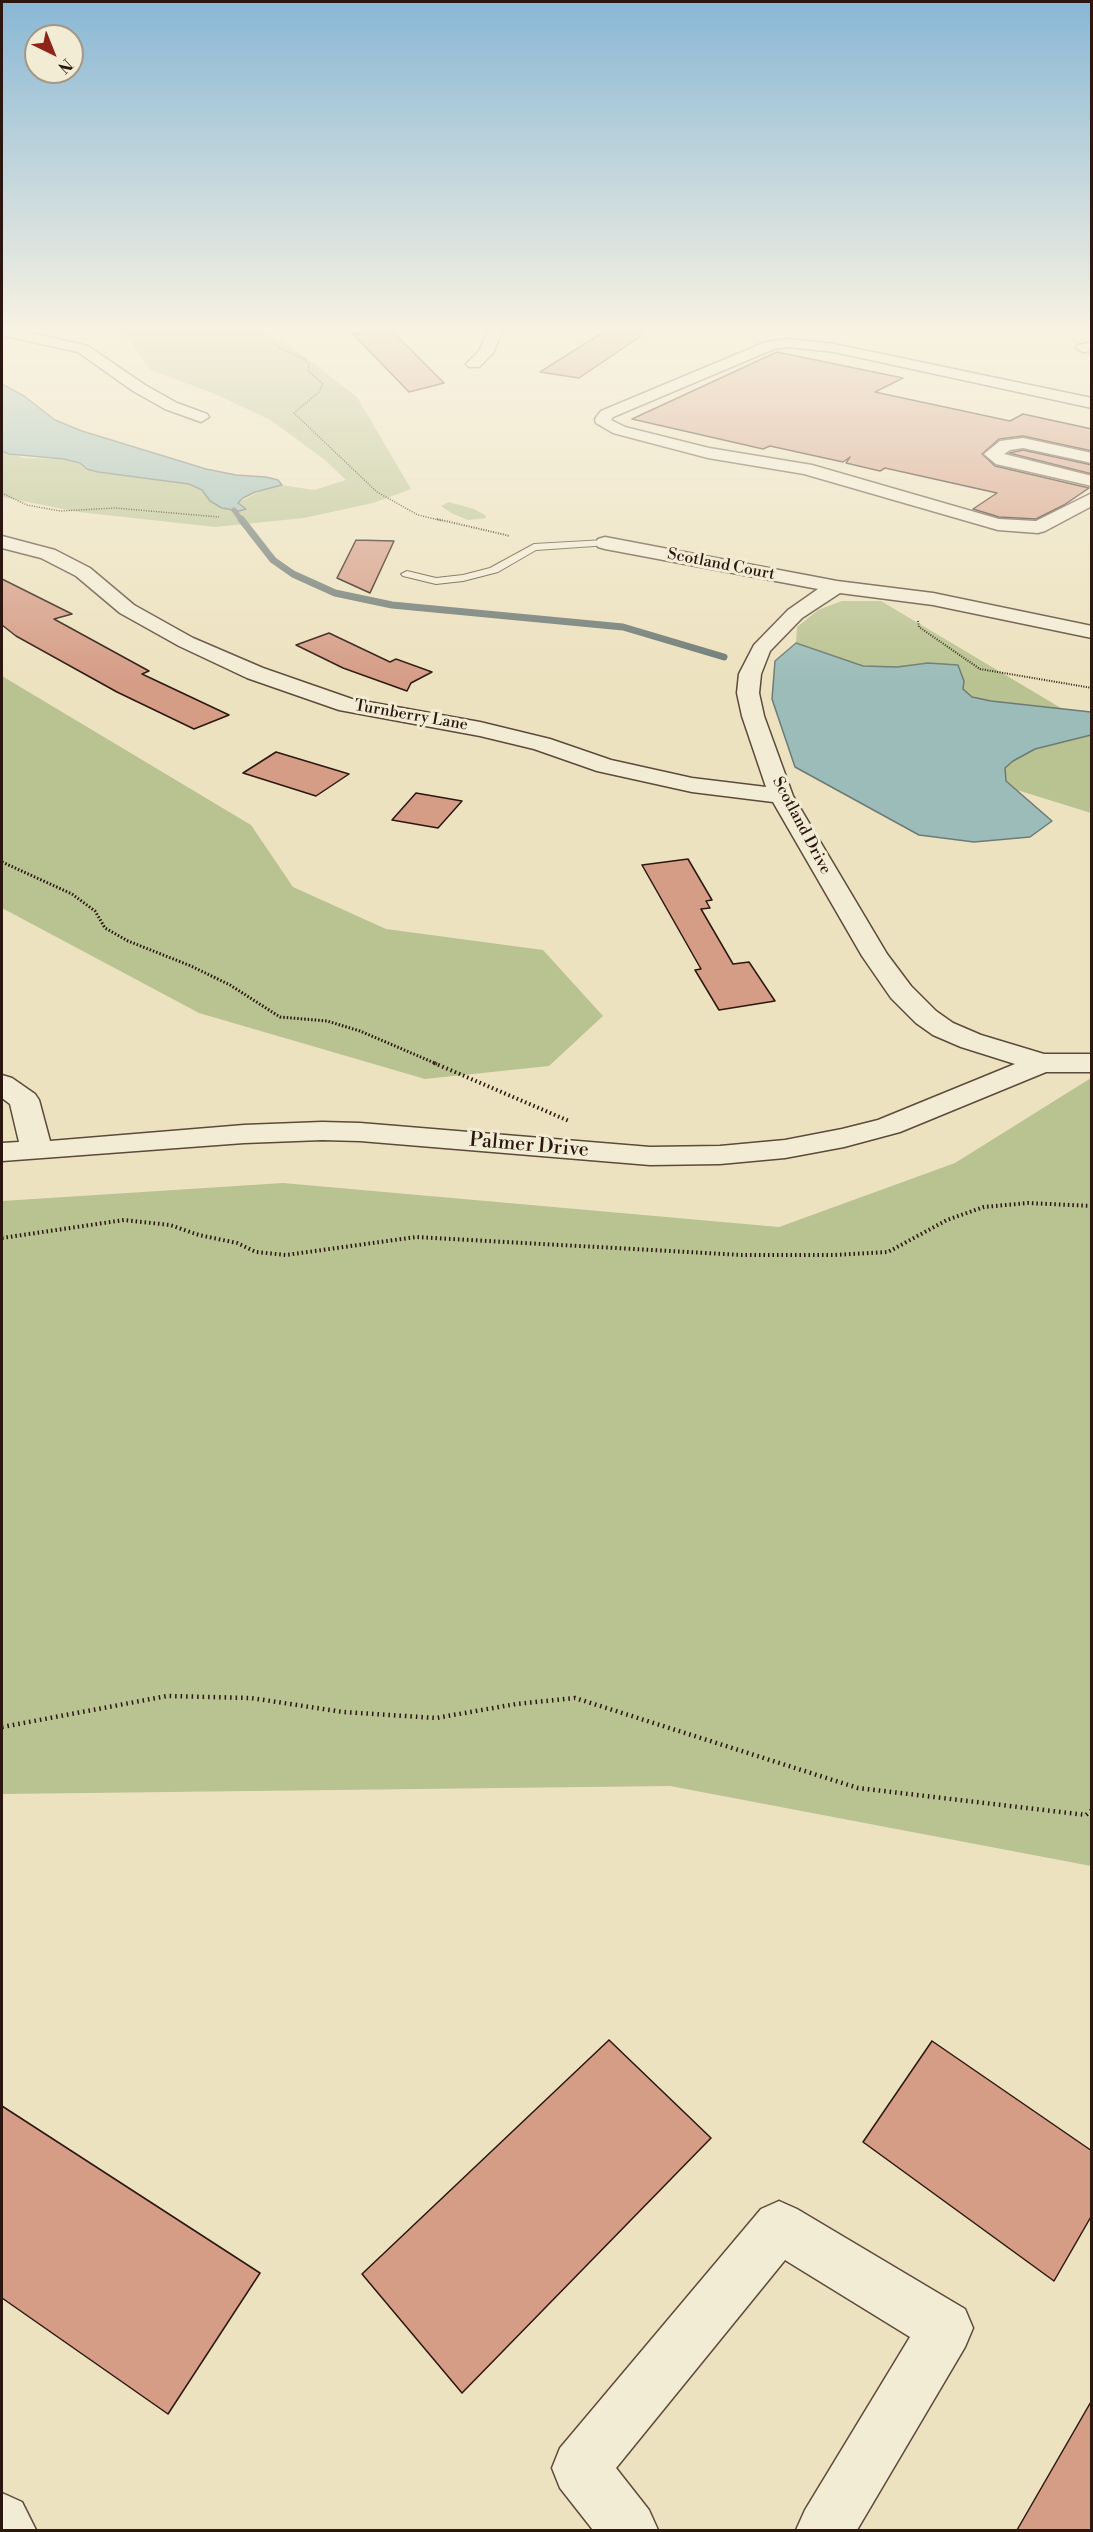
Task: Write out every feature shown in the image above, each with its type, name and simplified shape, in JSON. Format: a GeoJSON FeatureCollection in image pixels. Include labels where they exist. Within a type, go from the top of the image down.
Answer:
{"type":"FeatureCollection","features":[{"type":"Feature","properties":{"kind":"street"},"geometry":{"type":"LineString","coordinates":[[685,447],[806,469],[998,524],[1038,527],[1092,498]]}},
{"type":"Feature","properties":{"kind":"street"},"geometry":{"type":"LineString","coordinates":[[1003,447],[992,454],[1002,460],[1092,481]]}},
{"type":"Feature","properties":{"kind":"street"},"geometry":{"type":"LineString","coordinates":[[1042,447],[1092,458]]}},
{"type":"Feature","properties":{"kind":"street","name":"Turnberry Lane"},"geometry":{"type":"LineString","coordinates":[[2,542],[48,554],[83,572],[127,609],[186,642],[255,673],[347,705],[480,729],[542,744],[605,766],[692,785],[781,796]]}},
{"type":"Feature","properties":{"kind":"street","name":"Scotland Court"},"geometry":{"type":"LineString","coordinates":[[605,543],[837,587]]}},
{"type":"Feature","properties":{"kind":"street"},"geometry":{"type":"LineString","coordinates":[[837,587],[918,597],[1092,632]]}},
{"type":"Feature","properties":{"kind":"street","name":"Scotland Drive"},"geometry":{"type":"LineString","coordinates":[[837,587],[818,597],[795,614],[761,649],[750,674],[748,693],[753,716],[781,796],[874,956],[909,1000],[926,1017],[943,1029],[971,1041],[1042,1063],[1092,1063]]}},
{"type":"Feature","properties":{"kind":"street","name":"Palmer Drive"},"geometry":{"type":"LineString","coordinates":[[2,1152],[244,1134],[322,1131],[360,1132],[620,1154],[720,1155],[785,1149],[844,1138],[889,1126],[1042,1063]]}},
{"type":"Feature","properties":{"kind":"street"},"geometry":{"type":"LineString","coordinates":[[2,1084],[24,1100],[37,1151]]}},
{"type":"Feature","properties":{"kind":"street"},"geometry":{"type":"LineString","coordinates":[[629,2530],[580,2468],[779,2227],[946,2328],[825,2530]]}},
{"type":"Feature","properties":{"kind":"street"},"geometry":{"type":"LineString","coordinates":[[2,2522],[7,2530]]}},
{"type":"Feature","properties":{"kind":"lane"},"geometry":{"type":"LineString","coordinates":[[408,574],[436,580],[463,578],[494,570],[534,547],[605,543]]}},
{"type":"Feature","properties":{"kind":"path"},"geometry":{"type":"LineString","coordinates":[[330,447],[377,492],[418,515],[514,537]]}},
{"type":"Feature","properties":{"kind":"path"},"geometry":{"type":"LineString","coordinates":[[2,493],[27,505],[60,511],[115,508],[219,517]]}},
{"type":"Feature","properties":{"kind":"path"},"geometry":{"type":"LineString","coordinates":[[918,597],[918,627],[980,669],[1092,688]]}},
{"type":"Feature","properties":{"kind":"path"},"geometry":{"type":"LineString","coordinates":[[2,862],[72,894],[95,911],[105,928],[128,941],[191,966],[230,985],[280,1017],[327,1021],[390,1043],[466,1075],[510,1097],[555,1113],[604,1138],[620,1154]]}},
{"type":"Feature","properties":{"kind":"path"},"geometry":{"type":"LineString","coordinates":[[2,1238],[124,1220],[170,1225],[199,1235],[237,1243],[256,1252],[286,1255],[416,1237],[741,1255],[834,1255],[888,1252],[947,1220],[984,1207],[1028,1203],[1092,1206]]}},
{"type":"Feature","properties":{"kind":"path"},"geometry":{"type":"LineString","coordinates":[[2,1727],[167,1696],[251,1698],[343,1712],[436,1719],[516,1704],[574,1698],[858,1788],[1086,1815],[1092,1810]]}},
{"type":"Feature","properties":{"kind":"green space"},"geometry":{"type":"Polygon","coordinates":[[[307,447],[386,447],[411,489],[373,503],[304,518],[215,527],[78,512],[2,497],[2,451],[24,458],[64,459],[80,463],[87,469],[98,472],[189,484],[202,490],[211,501],[241,507],[238,503],[264,489],[282,485],[314,490],[346,480],[307,447]]]}},
{"type":"Feature","properties":{"kind":"green space"},"geometry":{"type":"Polygon","coordinates":[[[449,502],[474,509],[486,518],[468,520],[451,513],[441,506],[449,502]]]}},
{"type":"Feature","properties":{"kind":"green space"},"geometry":{"type":"Polygon","coordinates":[[[842,601],[881,601],[1066,711],[1091,723],[1091,813],[1017,790],[1006,781],[1005,768],[1013,761],[1035,749],[1061,742],[991,701],[972,697],[928,663],[897,667],[863,666],[796,643],[797,627],[818,610],[842,601]]]}},
{"type":"Feature","properties":{"kind":"green space"},"geometry":{"type":"Polygon","coordinates":[[[2,676],[251,825],[293,887],[386,929],[543,950],[603,1016],[549,1066],[425,1079],[199,1013],[2,908],[2,676]]]}},
{"type":"Feature","properties":{"kind":"green space"},"geometry":{"type":"Polygon","coordinates":[[[1091,1078],[1091,1866],[670,1786],[2,1794],[2,1201],[283,1183],[779,1227],[955,1163],[1091,1078]]]}},
{"type":"Feature","properties":{"kind":"water"},"geometry":{"type":"Polygon","coordinates":[[[2,447],[135,447],[206,469],[278,480],[282,485],[255,492],[243,498],[238,503],[246,509],[239,511],[222,508],[210,501],[202,490],[189,484],[98,472],[87,469],[80,463],[64,459],[9,454],[2,451],[2,447]]]}},
{"type":"Feature","properties":{"kind":"water"},"geometry":{"type":"Polygon","coordinates":[[[796,643],[863,666],[897,667],[928,663],[958,665],[964,681],[963,689],[972,697],[1091,712],[1091,735],[1035,749],[1005,768],[1006,781],[1052,821],[1030,837],[974,842],[919,835],[795,767],[772,699],[775,661],[796,643]]]}},
{"type":"Feature","properties":{"kind":"building"},"geometry":{"type":"Polygon","coordinates":[[[775,447],[990,447],[982,454],[995,466],[1089,488],[1064,505],[1036,519],[999,517],[973,509],[997,493],[885,468],[880,471],[846,463],[850,457],[843,462],[775,447]]]}},
{"type":"Feature","properties":{"kind":"building"},"geometry":{"type":"Polygon","coordinates":[[[1074,447],[1092,447],[1092,451],[1074,447]]]}},
{"type":"Feature","properties":{"kind":"building"},"geometry":{"type":"Polygon","coordinates":[[[1023,450],[1092,465],[1092,474],[1009,453],[1023,450]]]}},
{"type":"Feature","properties":{"kind":"building"},"geometry":{"type":"Polygon","coordinates":[[[356,540],[394,541],[370,593],[337,578],[356,540]]]}},
{"type":"Feature","properties":{"kind":"building"},"geometry":{"type":"Polygon","coordinates":[[[2,579],[72,614],[54,619],[149,671],[142,674],[229,715],[194,729],[117,692],[16,636],[2,625],[2,579]]]}},
{"type":"Feature","properties":{"kind":"building"},"geometry":{"type":"Polygon","coordinates":[[[329,633],[390,662],[396,659],[432,672],[411,683],[407,691],[343,668],[296,645],[329,633]]]}},
{"type":"Feature","properties":{"kind":"building"},"geometry":{"type":"Polygon","coordinates":[[[276,752],[349,774],[316,796],[243,773],[276,752]]]}},
{"type":"Feature","properties":{"kind":"building"},"geometry":{"type":"Polygon","coordinates":[[[416,793],[462,801],[438,828],[392,820],[416,793]]]}},
{"type":"Feature","properties":{"kind":"building"},"geometry":{"type":"Polygon","coordinates":[[[688,859],[712,900],[706,901],[710,908],[701,909],[733,964],[749,962],[775,1001],[719,1010],[695,970],[701,969],[642,865],[688,859]]]}},
{"type":"Feature","properties":{"kind":"building"},"geometry":{"type":"Polygon","coordinates":[[[609,2040],[711,2138],[462,2393],[362,2274],[609,2040]]]}},
{"type":"Feature","properties":{"kind":"building"},"geometry":{"type":"Polygon","coordinates":[[[932,2041],[1092,2151],[1092,2215],[1054,2281],[863,2142],[932,2041]]]}},
{"type":"Feature","properties":{"kind":"building"},"geometry":{"type":"Polygon","coordinates":[[[2,2106],[260,2273],[168,2414],[2,2298],[2,2106]]]}},
{"type":"Feature","properties":{"kind":"building"},"geometry":{"type":"Polygon","coordinates":[[[1092,2400],[1092,2530],[1017,2530],[1092,2400]]]}},
{"type":"Feature","properties":{"kind":"waterway"},"geometry":{"type":"LineString","coordinates":[[234,510],[242,521]]}},
{"type":"Feature","properties":{"kind":"waterway"},"geometry":{"type":"LineString","coordinates":[[241,519],[273,560],[293,574],[335,593],[392,605],[623,627],[724,657]]}}]}
